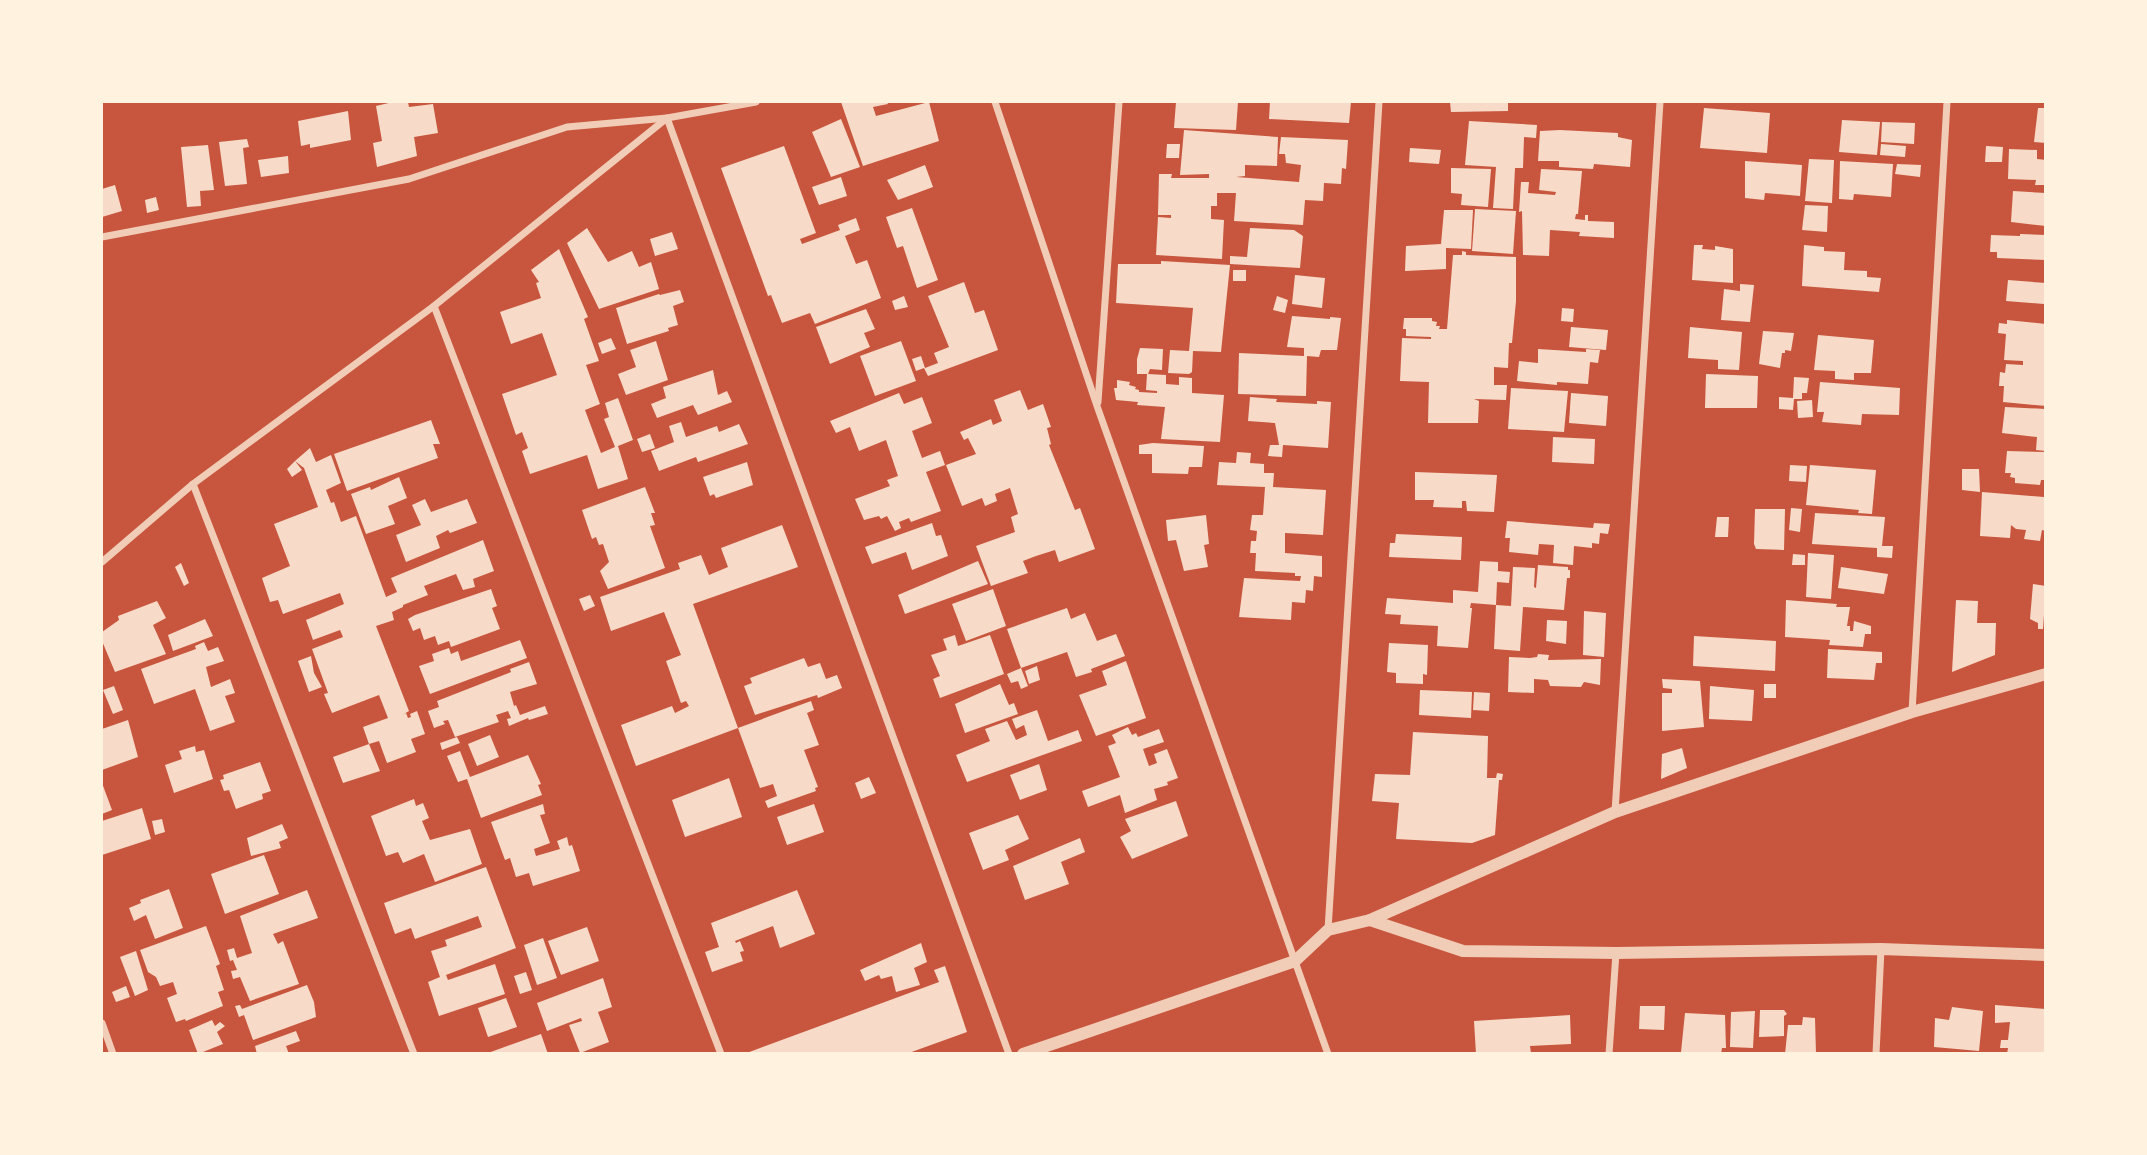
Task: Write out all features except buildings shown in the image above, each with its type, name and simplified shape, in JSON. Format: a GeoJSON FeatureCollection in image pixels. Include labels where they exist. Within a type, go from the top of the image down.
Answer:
{"type":"FeatureCollection","features":[{"type":"Feature","properties":{"kind":"street"},"geometry":{"type":"LineString","coordinates":[[102,237],[410,180],[567,127],[667,118],[756,102]]}},
{"type":"Feature","properties":{"kind":"street"},"geometry":{"type":"LineString","coordinates":[[995,102],[1097,406],[1328,1054]]}},
{"type":"Feature","properties":{"kind":"street"},"geometry":{"type":"LineString","coordinates":[[1097,406],[1119,102]]}},
{"type":"Feature","properties":{"kind":"street"},"geometry":{"type":"LineString","coordinates":[[1328,930],[1379,102]]}},
{"type":"Feature","properties":{"kind":"street"},"geometry":{"type":"LineString","coordinates":[[1615,812],[1660,102]]}},
{"type":"Feature","properties":{"kind":"street"},"geometry":{"type":"LineString","coordinates":[[1912,712],[1947,102]]}},
{"type":"Feature","properties":{"kind":"street"},"geometry":{"type":"LineString","coordinates":[[102,562],[193,484],[434,306],[667,118]]}},
{"type":"Feature","properties":{"kind":"street"},"geometry":{"type":"LineString","coordinates":[[667,118],[1009,1054]]}},
{"type":"Feature","properties":{"kind":"street"},"geometry":{"type":"LineString","coordinates":[[434,306],[721,1054]]}},
{"type":"Feature","properties":{"kind":"street"},"geometry":{"type":"LineString","coordinates":[[193,484],[414,1054]]}},
{"type":"Feature","properties":{"kind":"street"},"geometry":{"type":"LineString","coordinates":[[1023,1054],[1295,961],[1328,930],[1370,920],[1615,812],[1912,712],[2046,674]]}},
{"type":"Feature","properties":{"kind":"street"},"geometry":{"type":"LineString","coordinates":[[1370,920],[1463,951],[1616,953],[1881,949],[2046,956]]}},
{"type":"Feature","properties":{"kind":"street"},"geometry":{"type":"LineString","coordinates":[[1875,1054],[1881,949]]}},
{"type":"Feature","properties":{"kind":"street"},"geometry":{"type":"LineString","coordinates":[[1609,1054],[1616,953]]}},
{"type":"Feature","properties":{"kind":"street"},"geometry":{"type":"LineString","coordinates":[[102,1024],[113,1054]]}}]}
